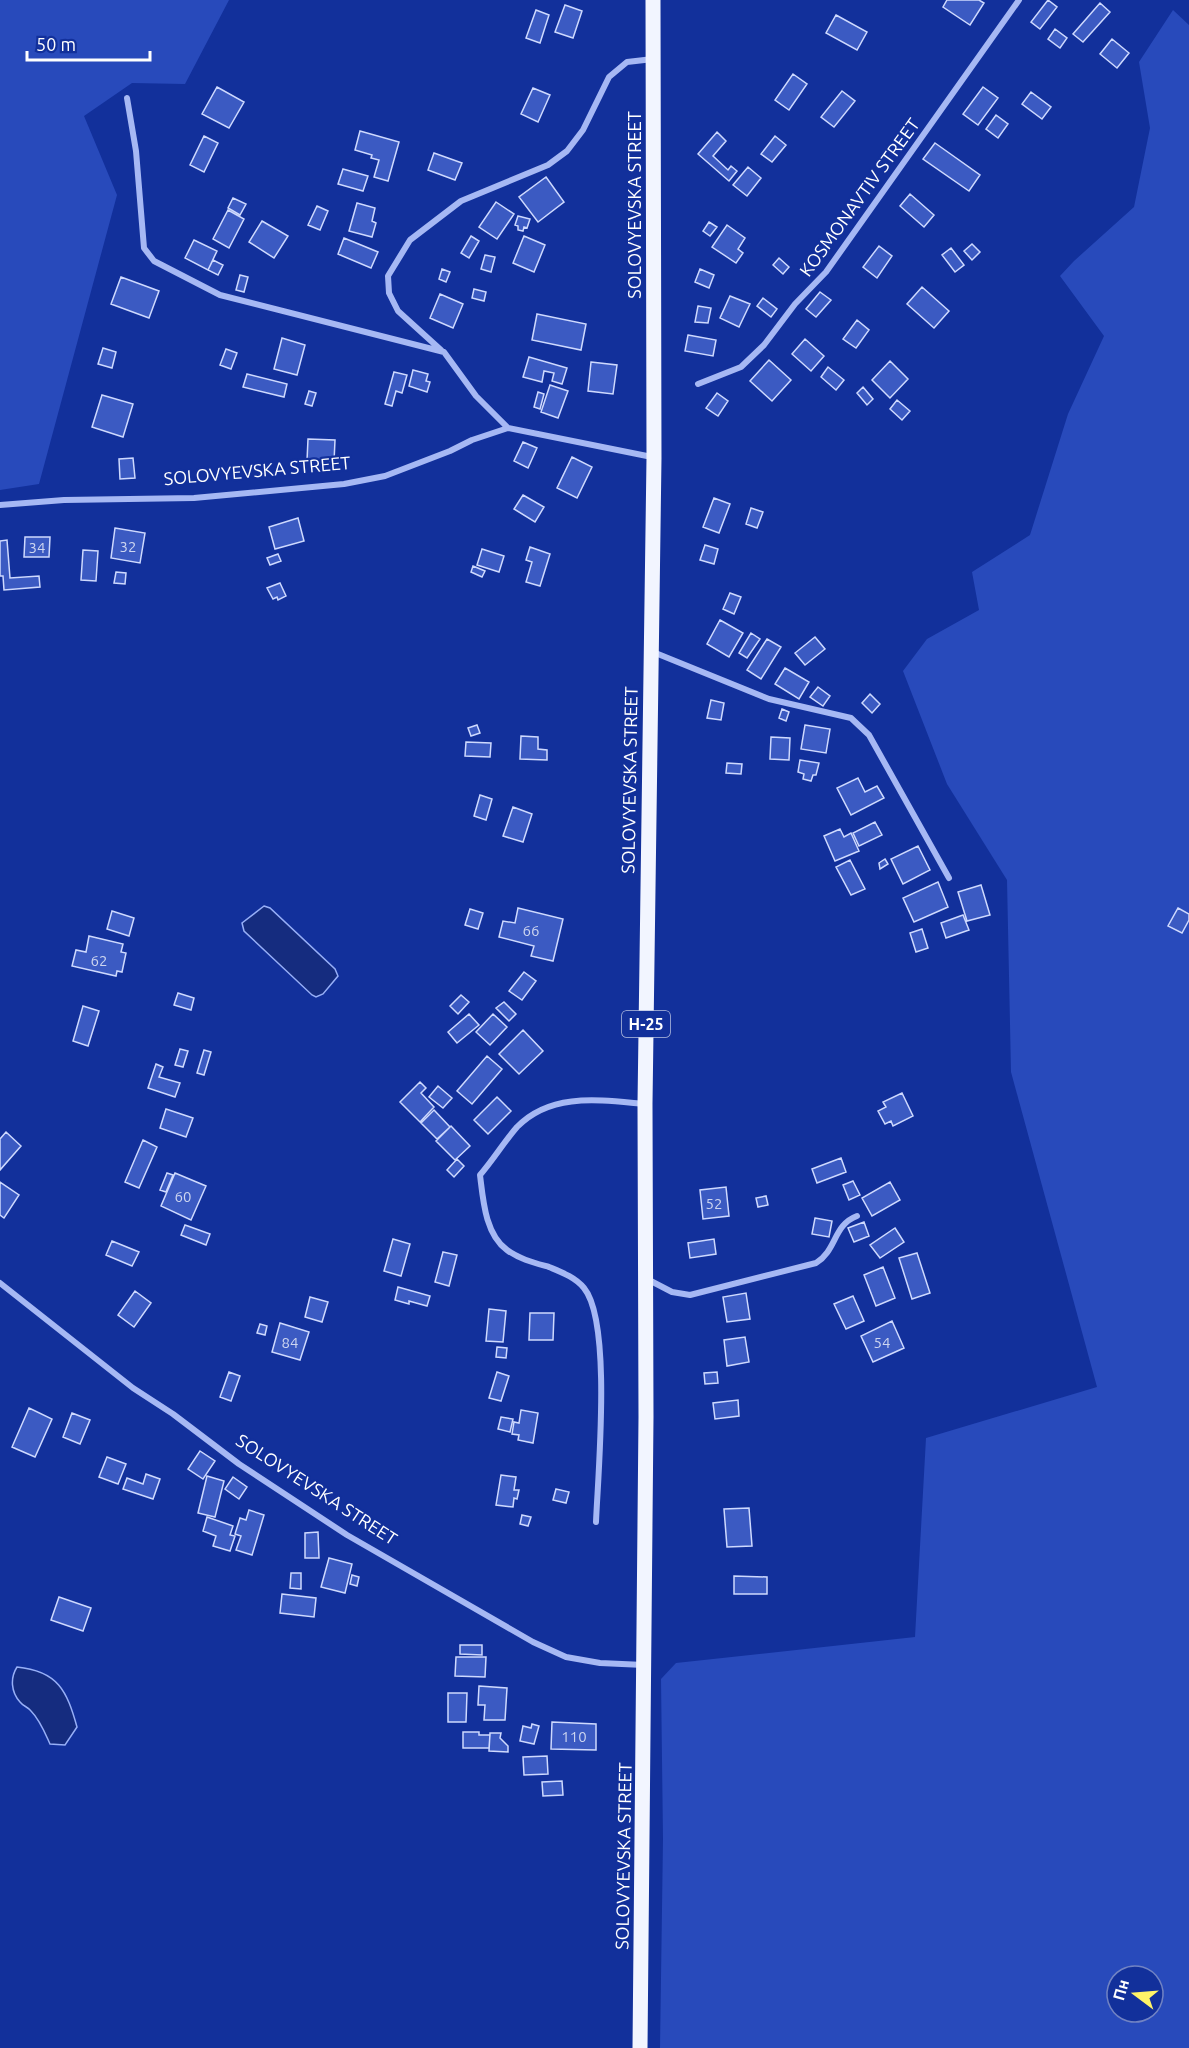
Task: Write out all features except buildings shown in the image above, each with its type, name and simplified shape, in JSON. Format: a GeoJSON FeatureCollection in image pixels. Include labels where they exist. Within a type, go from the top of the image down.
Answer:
{"type":"FeatureCollection","features":[{"type":"Feature","properties":{"kind":"main road","name":"SOLOVYEVSKA STREET"},"geometry":{"type":"LineString","coordinates":[[640,2048],[646,1417],[645,1104],[654,458],[653,0]]}},
{"type":"Feature","properties":{"kind":"street","name":"KOSMONAVTIV STREET"},"geometry":{"type":"LineString","coordinates":[[698,384],[741,367],[764,345],[795,304],[826,272],[1019,0]]}},
{"type":"Feature","properties":{"kind":"street"},"geometry":{"type":"LineString","coordinates":[[508,429],[476,396],[444,352],[398,311],[389,293],[388,276],[410,240],[461,201],[548,165],[567,151],[583,130],[609,77],[627,62],[654,59]]}},
{"type":"Feature","properties":{"kind":"street"},"geometry":{"type":"LineString","coordinates":[[126,98],[136,151],[144,248],[153,261],[220,294],[444,352]]}},
{"type":"Feature","properties":{"kind":"street","name":"SOLOVYEVSKA STREET"},"geometry":{"type":"LineString","coordinates":[[0,505],[64,500],[194,498],[344,484],[385,476],[472,440],[508,429],[654,458]]}},
{"type":"Feature","properties":{"kind":"street"},"geometry":{"type":"LineString","coordinates":[[650,651],[769,699],[851,718],[869,735],[950,878]]}},
{"type":"Feature","properties":{"kind":"street"},"geometry":{"type":"LineString","coordinates":[[596,1522],[601,1377],[597,1321],[592,1302],[584,1288],[572,1277],[514,1255],[498,1242],[487,1216],[480,1175],[516,1129],[543,1108],[559,1103],[586,1100],[645,1104]]}},
{"type":"Feature","properties":{"kind":"street"},"geometry":{"type":"LineString","coordinates":[[644,1278],[672,1292],[690,1295],[816,1263],[822,1260],[830,1249],[844,1223],[857,1216]]}},
{"type":"Feature","properties":{"kind":"street","name":"SOLOVYEVSKA STREET"},"geometry":{"type":"LineString","coordinates":[[0,1283],[133,1388],[239,1464],[347,1535],[533,1642],[566,1657],[600,1663],[644,1665]]}},
{"type":"Feature","properties":{"kind":"shaded area"},"geometry":{"type":"Polygon","coordinates":[[[0,0],[229,0],[185,84],[132,83],[84,116],[117,195],[39,484],[0,490],[0,0]]]}},
{"type":"Feature","properties":{"kind":"shaded area"},"geometry":{"type":"Polygon","coordinates":[[[1173,10],[1189,25],[1189,2048],[660,2048],[663,1839],[661,1679],[676,1663],[915,1637],[926,1438],[1097,1387],[1011,1072],[1007,880],[947,784],[903,671],[927,639],[979,610],[972,572],[1030,535],[1068,414],[1104,336],[1060,276],[1134,207],[1150,128],[1139,62],[1173,10]]]}},
{"type":"Feature","properties":{"kind":"shaded area"},"geometry":{"type":"Polygon","coordinates":[[[264,906],[270,908],[335,969],[338,976],[323,994],[316,997],[312,995],[244,931],[242,923],[264,906]]]}},
{"type":"Feature","properties":{"kind":"shaded area"},"geometry":{"type":"Polygon","coordinates":[[[17,1667],[42,1673],[59,1685],[64,1693],[77,1727],[65,1745],[50,1744],[37,1718],[17,1698],[12,1680],[17,1667]]]}}]}
